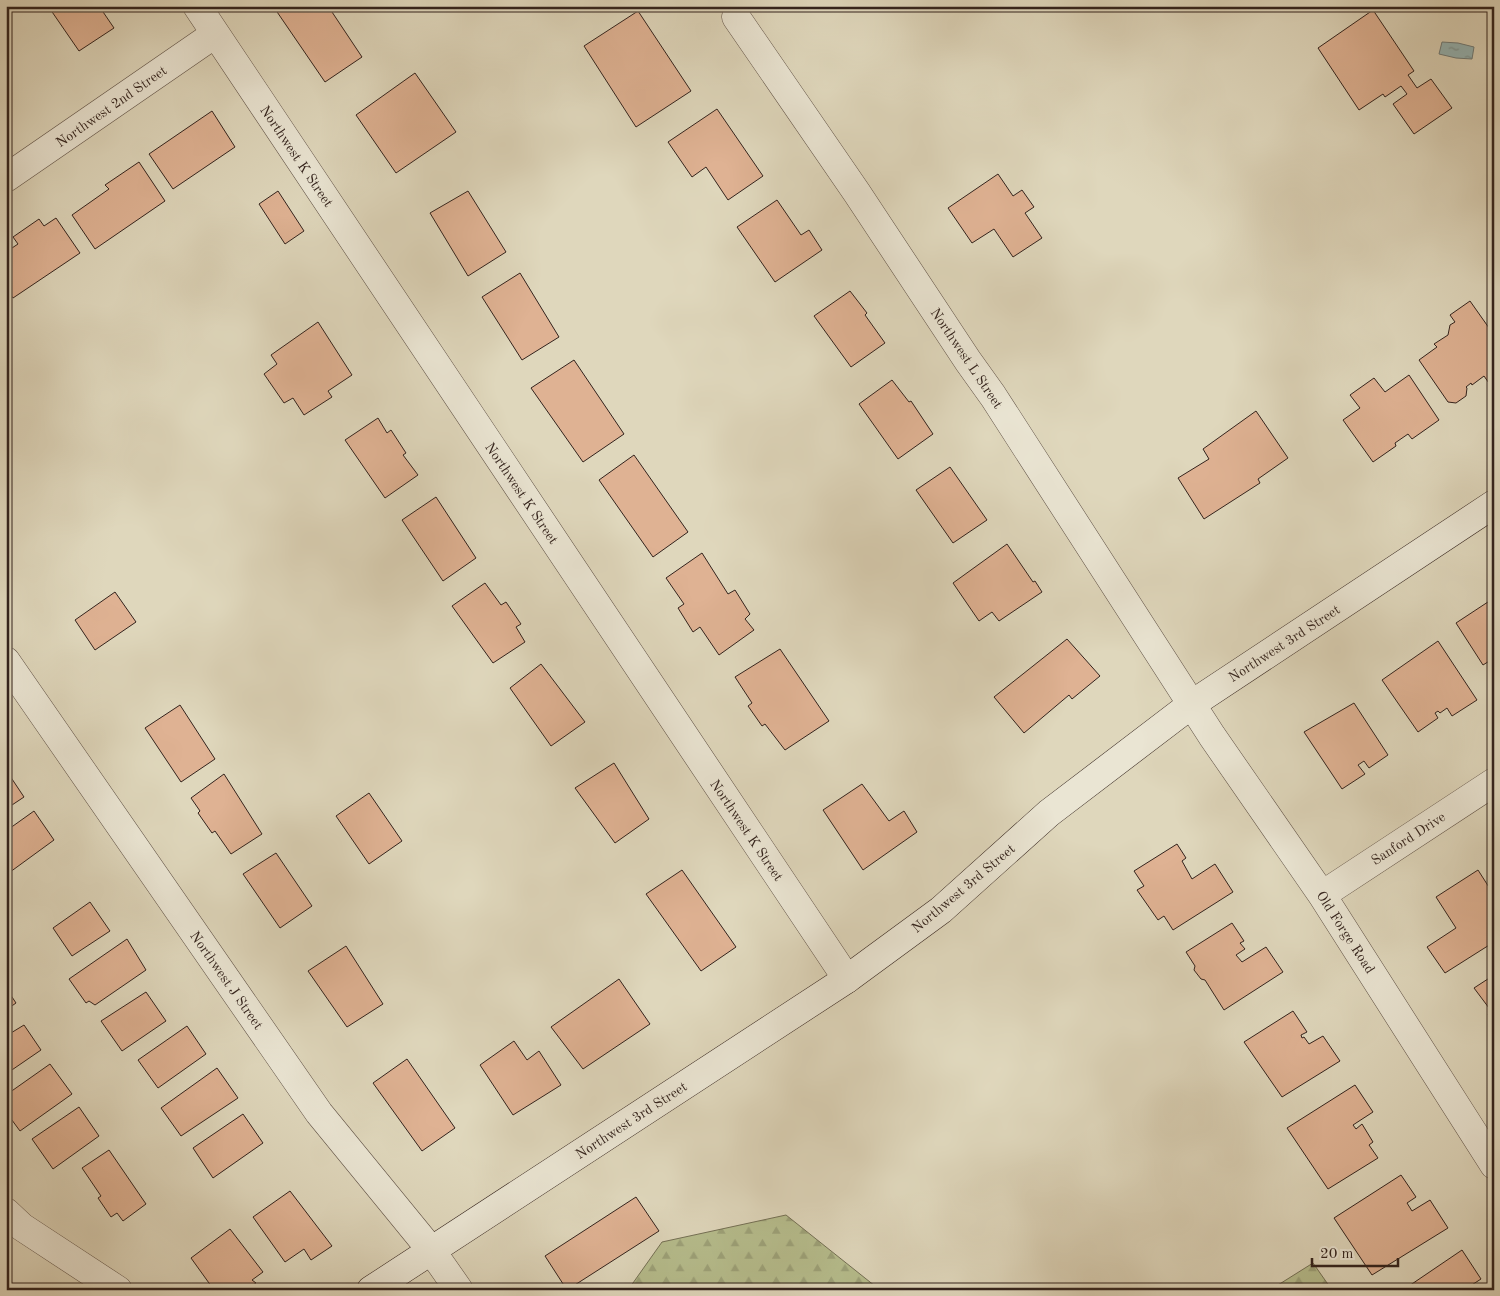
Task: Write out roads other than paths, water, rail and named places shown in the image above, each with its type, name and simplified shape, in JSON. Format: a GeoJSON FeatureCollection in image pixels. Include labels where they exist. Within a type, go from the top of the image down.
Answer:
{"type":"FeatureCollection","features":[{"type":"Feature","properties":{"kind":"street","name":"Northwest K Street"},"geometry":{"type":"LineString","coordinates":[[196,6],[847,979]]}},
{"type":"Feature","properties":{"kind":"street","name":"Northwest L Street"},"geometry":{"type":"LineString","coordinates":[[736,17],[993,396],[1192,704]]}},
{"type":"Feature","properties":{"kind":"street","name":"Northwest 2nd Street"},"geometry":{"type":"LineString","coordinates":[[6,178],[215,34]]}},
{"type":"Feature","properties":{"kind":"street","name":"Northwest 3rd Street"},"geometry":{"type":"LineString","coordinates":[[371,1290],[847,979],[941,910],[1049,813],[1192,704],[1494,504]]}},
{"type":"Feature","properties":{"kind":"street","name":"Northwest J Street"},"geometry":{"type":"LineString","coordinates":[[6,661],[318,1113],[431,1250],[459,1290]]}},
{"type":"Feature","properties":{"kind":"street","name":"Old Forge Road"},"geometry":{"type":"LineString","coordinates":[[1192,704],[1322,895],[1494,1165]]}},
{"type":"Feature","properties":{"kind":"street","name":"Sanford Drive"},"geometry":{"type":"LineString","coordinates":[[1322,895],[1494,782]]}},
{"type":"Feature","properties":{"kind":"street"},"geometry":{"type":"LineString","coordinates":[[6,1212],[22,1227],[118,1290]]}},
{"type":"Feature","properties":{"kind":"water"},"geometry":{"type":"Polygon","coordinates":[[[1442,42],[1474,47],[1472,59],[1439,54],[1442,42]]]}}]}
